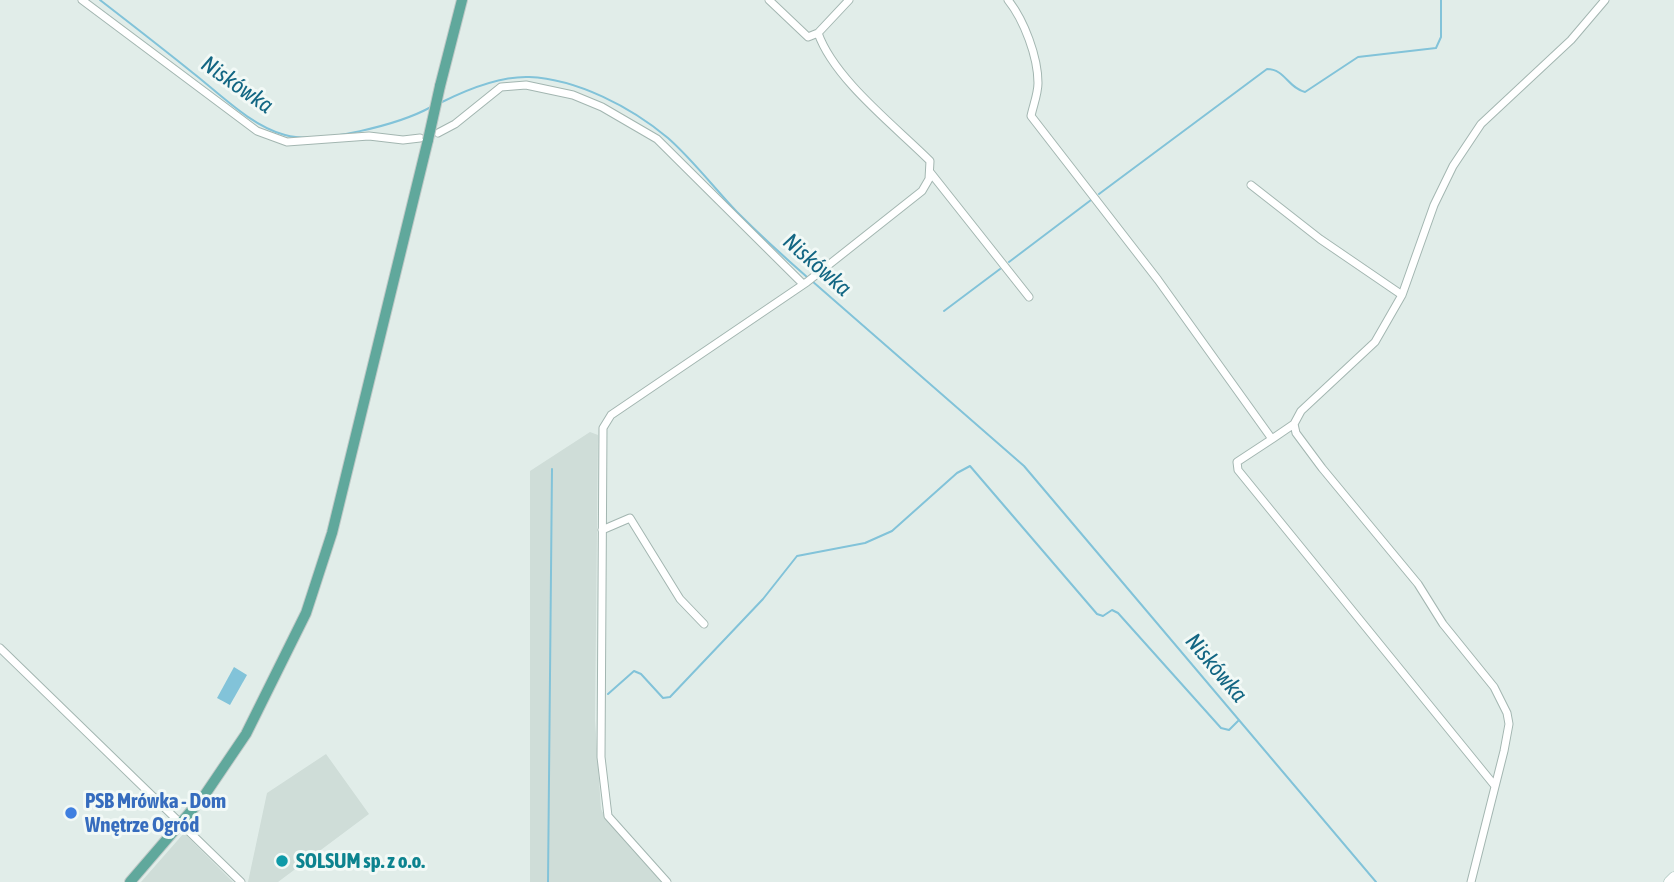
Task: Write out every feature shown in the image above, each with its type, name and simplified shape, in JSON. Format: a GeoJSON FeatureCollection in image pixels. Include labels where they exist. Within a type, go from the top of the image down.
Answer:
{"type":"FeatureCollection","features":[{"type":"Feature","properties":{"kind":"main road"},"geometry":{"type":"LineString","coordinates":[[130,882],[181,824],[246,734],[295,642],[314,592],[367,398],[424,139],[463,0]]}},
{"type":"Feature","properties":{"kind":"street"},"geometry":{"type":"LineString","coordinates":[[82,0],[257,131],[287,142],[369,136],[403,140],[424,139]]}},
{"type":"Feature","properties":{"kind":"street"},"geometry":{"type":"LineString","coordinates":[[769,0],[808,37],[818,33],[849,0]]}},
{"type":"Feature","properties":{"kind":"street"},"geometry":{"type":"LineString","coordinates":[[1008,0],[1016,10],[1033,59],[1038,83],[1031,116],[1158,280],[1272,439]]}},
{"type":"Feature","properties":{"kind":"street"},"geometry":{"type":"LineString","coordinates":[[1495,786],[1238,470],[1237,462],[1294,424],[1301,411],[1376,342],[1402,295],[1434,205],[1453,166],[1481,124],[1571,40],[1605,0]]}},
{"type":"Feature","properties":{"kind":"street"},"geometry":{"type":"LineString","coordinates":[[667,882],[608,816],[601,757],[603,439],[607,419],[805,283],[922,191],[929,179],[930,162],[848,79],[824,50],[818,33]]}},
{"type":"Feature","properties":{"kind":"street"},"geometry":{"type":"LineString","coordinates":[[438,133],[455,124],[501,87],[526,85],[573,95],[602,107],[657,139],[805,283]]}},
{"type":"Feature","properties":{"kind":"street"},"geometry":{"type":"LineString","coordinates":[[930,172],[1028,297]]}},
{"type":"Feature","properties":{"kind":"street"},"geometry":{"type":"LineString","coordinates":[[1251,185],[1320,239],[1402,295]]}},
{"type":"Feature","properties":{"kind":"street"},"geometry":{"type":"LineString","coordinates":[[1294,424],[1296,433],[1322,468],[1418,584],[1443,624],[1499,695],[1509,724],[1471,882]]}},
{"type":"Feature","properties":{"kind":"street"},"geometry":{"type":"LineString","coordinates":[[602,530],[630,518],[649,554],[680,599],[704,624]]}},
{"type":"Feature","properties":{"kind":"street"},"geometry":{"type":"LineString","coordinates":[[0,648],[241,882]]}},
{"type":"Feature","properties":{"kind":"street"},"geometry":{"type":"LineString","coordinates":[[1669,882],[1674,877]]}},
{"type":"Feature","properties":{"kind":"shaded area"},"geometry":{"type":"Polygon","coordinates":[[[590,432],[598,435],[595,720],[601,809],[606,819],[663,882],[530,882],[530,471],[590,432]]]}},
{"type":"Feature","properties":{"kind":"shaded area"},"geometry":{"type":"Polygon","coordinates":[[[326,754],[369,814],[278,882],[248,882],[267,793],[326,754]]]}},
{"type":"Feature","properties":{"kind":"shaded area"},"geometry":{"type":"Polygon","coordinates":[[[184,833],[233,882],[141,882],[184,833]]]}},
{"type":"Feature","properties":{"kind":"water"},"geometry":{"type":"Polygon","coordinates":[[[234,667],[247,675],[230,705],[217,698],[234,667]]]}},
{"type":"Feature","properties":{"kind":"waterway","name":"Niskówka"},"geometry":{"type":"LineString","coordinates":[[100,0],[236,108],[272,131],[300,137],[339,135],[381,126],[431,107]]}},
{"type":"Feature","properties":{"kind":"waterway"},"geometry":{"type":"LineString","coordinates":[[1099,194],[1267,69],[1278,72],[1294,87],[1305,92],[1358,57],[1436,48],[1441,37],[1441,0]]}},
{"type":"Feature","properties":{"kind":"waterway","name":"Niskówka"},"geometry":{"type":"LineString","coordinates":[[442,102],[484,84],[518,77],[566,83],[603,97],[668,138],[737,212],[807,277]]}},
{"type":"Feature","properties":{"kind":"waterway"},"geometry":{"type":"LineString","coordinates":[[1009,262],[1091,200]]}},
{"type":"Feature","properties":{"kind":"waterway"},"geometry":{"type":"LineString","coordinates":[[944,311],[1000,269]]}},
{"type":"Feature","properties":{"kind":"waterway","name":"Niskówka"},"geometry":{"type":"LineString","coordinates":[[812,281],[1024,466],[1376,882]]}},
{"type":"Feature","properties":{"kind":"waterway"},"geometry":{"type":"LineString","coordinates":[[608,694],[634,671],[641,674],[663,698],[670,697],[763,599],[797,556],[865,543],[892,531],[957,473],[970,466],[1097,614],[1103,616],[1112,610],[1118,613],[1221,728],[1229,730],[1238,721]]}},
{"type":"Feature","properties":{"kind":"waterway"},"geometry":{"type":"LineString","coordinates":[[548,882],[552,469]]}},
{"type":"Feature","properties":{"kind":"place","name":"PSB Mrówka - Dom Wnętrze Ogród"},"geometry":{"type":"Point","coordinates":[71,813]}},
{"type":"Feature","properties":{"kind":"place","name":"SOLSUM sp. z o.o."},"geometry":{"type":"Point","coordinates":[282,861]}}]}
